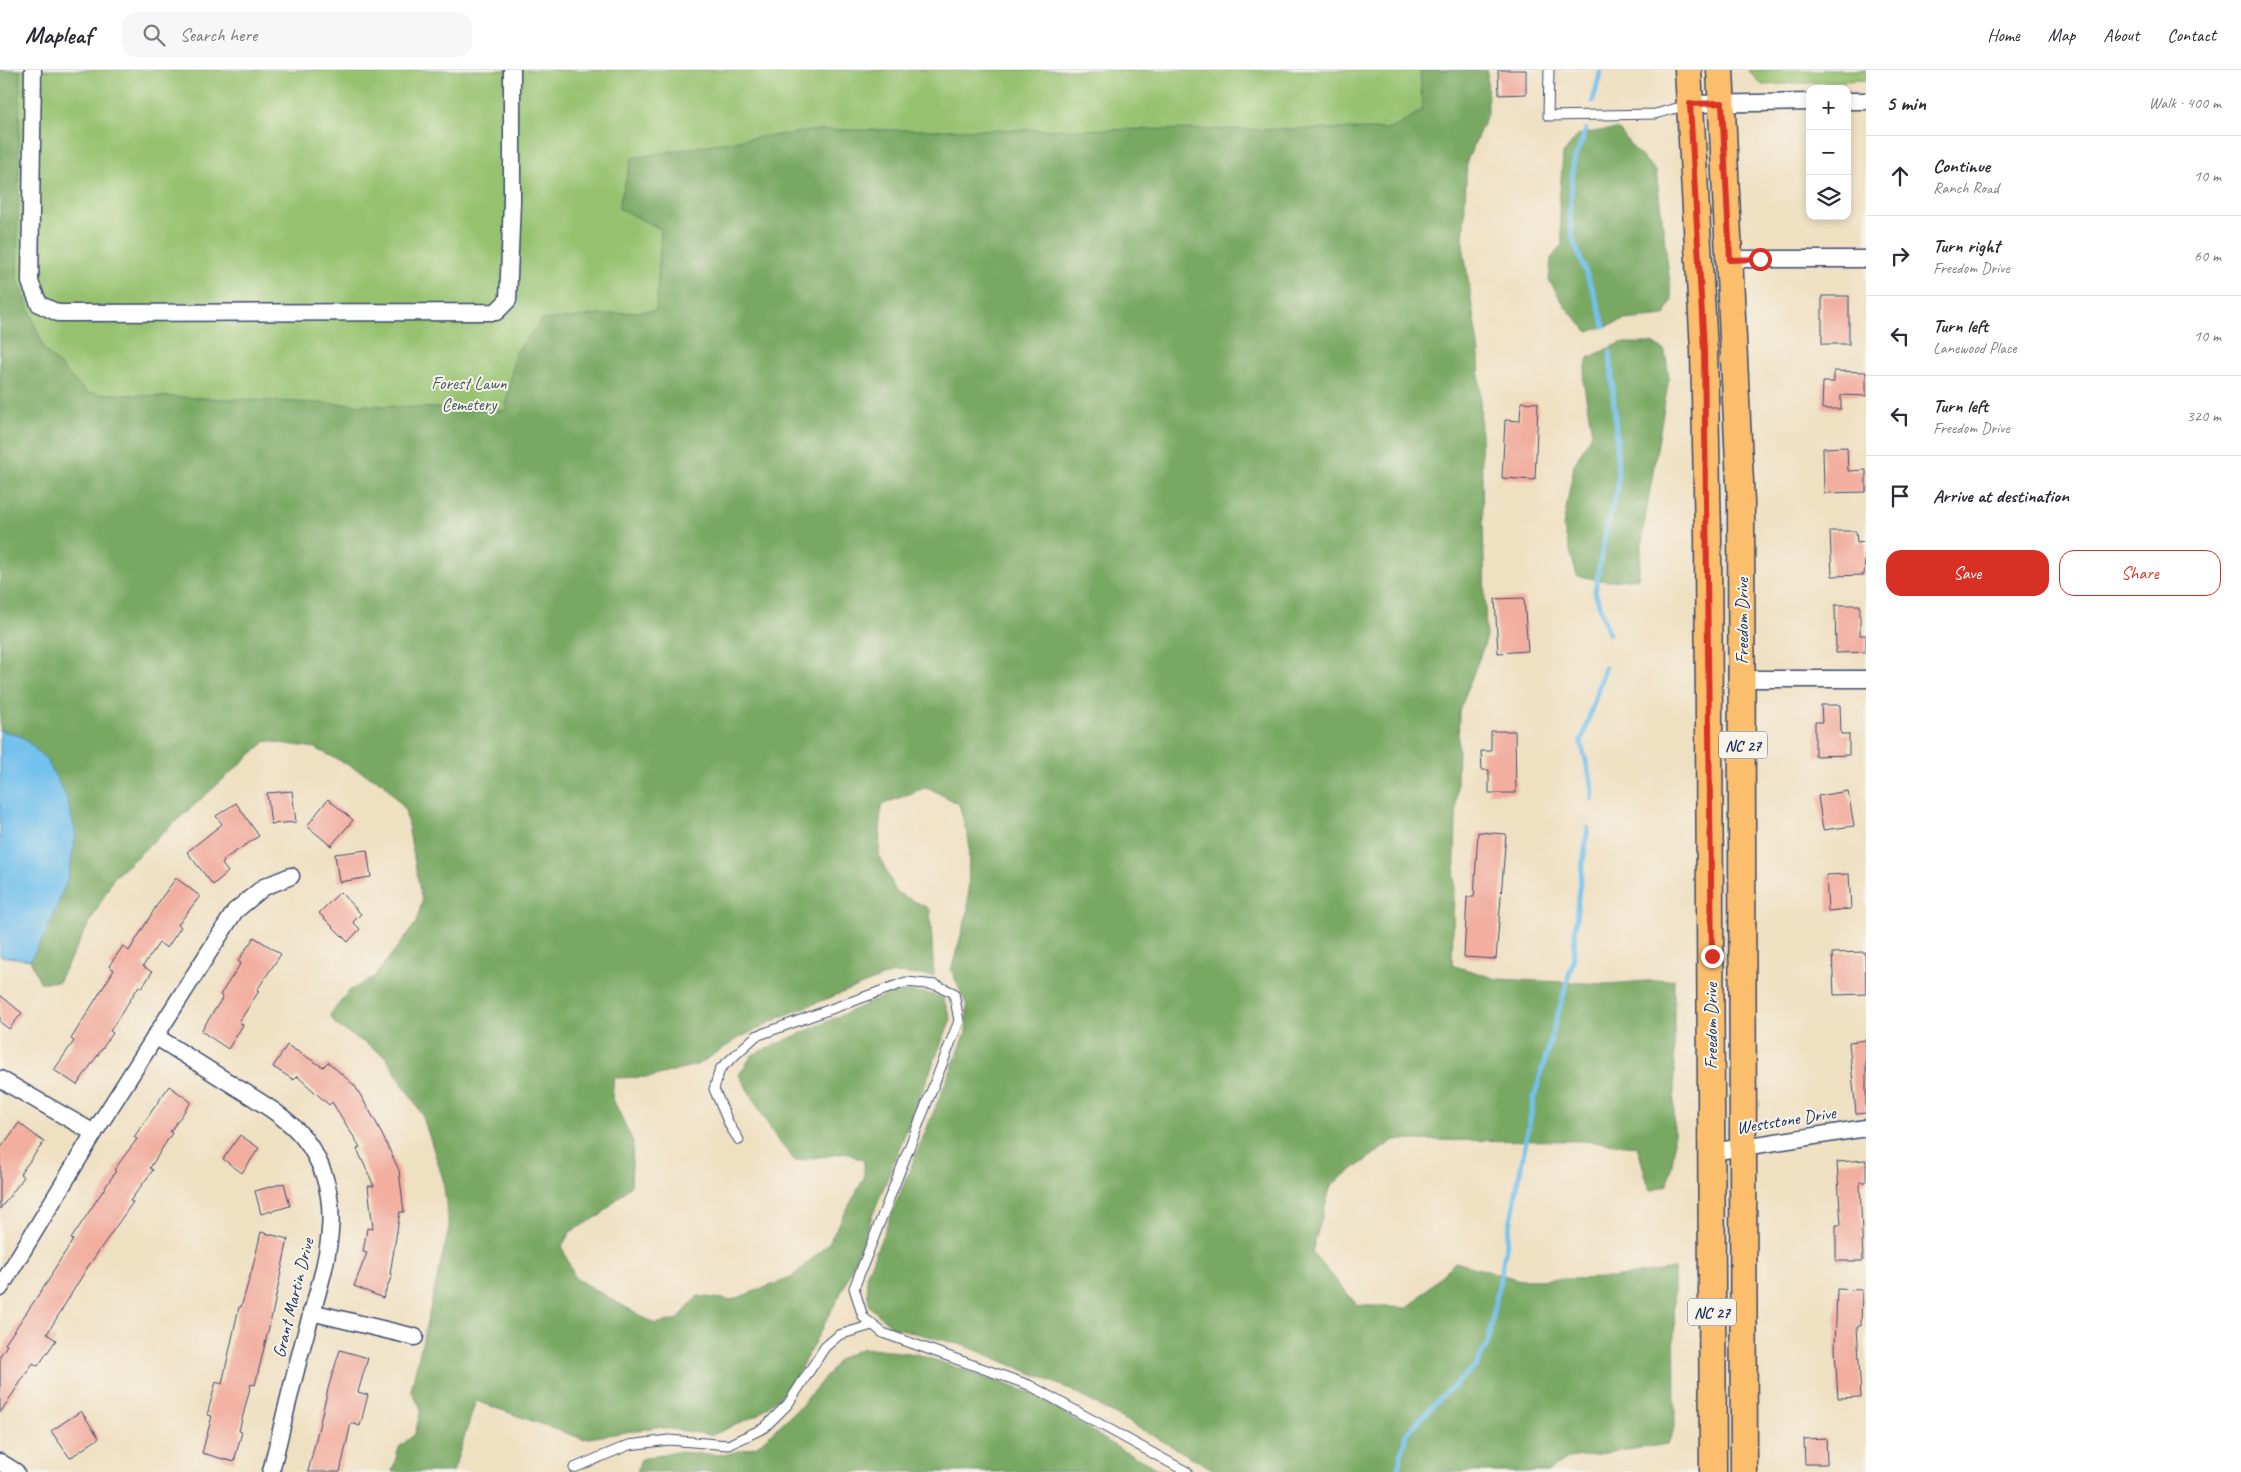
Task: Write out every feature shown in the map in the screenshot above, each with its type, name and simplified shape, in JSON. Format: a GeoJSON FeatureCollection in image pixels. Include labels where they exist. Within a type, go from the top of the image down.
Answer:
{"type":"FeatureCollection","features":[{"type":"Feature","properties":{"kind":"main road","name":"Freedom Drive"},"geometry":{"type":"LineString","coordinates":[[1688,70],[1704,350],[1708,536],[1713,1472]]}},
{"type":"Feature","properties":{"kind":"main road","name":"Freedom Drive"},"geometry":{"type":"LineString","coordinates":[[1720,70],[1741,503],[1744,1472]]}},
{"type":"Feature","properties":{"kind":"street"},"geometry":{"type":"LineString","coordinates":[[33,70],[30,282],[39,304],[58,313],[116,313],[496,312],[508,300],[512,202],[512,70]]}},
{"type":"Feature","properties":{"kind":"street"},"geometry":{"type":"LineString","coordinates":[[1851,101],[1866,101]]}},
{"type":"Feature","properties":{"kind":"street"},"geometry":{"type":"LineString","coordinates":[[1690,104],[1806,102]]}},
{"type":"Feature","properties":{"kind":"street"},"geometry":{"type":"LineString","coordinates":[[1730,260],[1866,259]]}},
{"type":"Feature","properties":{"kind":"street"},"geometry":{"type":"LineString","coordinates":[[1742,679],[1866,679]]}},
{"type":"Feature","properties":{"kind":"street"},"geometry":{"type":"LineString","coordinates":[[0,1288],[94,1133],[235,911],[264,887],[291,876]]}},
{"type":"Feature","properties":{"kind":"street","name":"Grant Martin Drive"},"geometry":{"type":"LineString","coordinates":[[155,1036],[267,1106],[302,1136],[319,1161],[328,1184],[331,1213],[329,1251],[311,1312],[271,1472]]}},
{"type":"Feature","properties":{"kind":"street"},"geometry":{"type":"LineString","coordinates":[[0,1079],[94,1133]]}},
{"type":"Feature","properties":{"kind":"street","name":"Weststone Drive"},"geometry":{"type":"LineString","coordinates":[[1712,1152],[1866,1128]]}},
{"type":"Feature","properties":{"kind":"street"},"geometry":{"type":"LineString","coordinates":[[311,1312],[415,1337]]}},
{"type":"Feature","properties":{"kind":"street"},"geometry":{"type":"LineString","coordinates":[[0,1462],[16,1472]]}},
{"type":"Feature","properties":{"kind":"lane"},"geometry":{"type":"LineString","coordinates":[[1548,70],[1548,116],[1655,114],[1690,104]]}},
{"type":"Feature","properties":{"kind":"lane"},"geometry":{"type":"LineString","coordinates":[[739,1140],[730,1126],[714,1089],[720,1069],[756,1036],[906,982],[936,985],[954,993],[959,1021],[854,1288],[863,1317],[883,1333],[1029,1385],[1187,1472]]}},
{"type":"Feature","properties":{"kind":"lane"},"geometry":{"type":"LineString","coordinates":[[574,1468],[628,1445],[669,1440],[728,1445],[764,1428],[788,1404],[825,1348],[839,1335],[872,1325]]}},
{"type":"Feature","properties":{"kind":"green space","name":"Forest Lawn Cemetery"},"geometry":{"type":"Polygon","coordinates":[[[0,70],[1457,70],[1459,169],[783,777],[0,639],[0,70]]]}},
{"type":"Feature","properties":{"kind":"green space"},"geometry":{"type":"Polygon","coordinates":[[[0,70],[20,70],[17,277],[44,349],[87,393],[505,411],[515,353],[542,320],[656,310],[661,229],[618,208],[632,158],[745,139],[818,130],[1392,129],[1422,110],[1420,70],[1487,70],[1488,112],[1467,161],[1463,245],[1479,353],[1486,640],[1459,712],[1452,965],[1497,979],[1607,984],[1674,979],[1674,1152],[1668,1185],[1650,1191],[1637,1146],[1586,1141],[1394,1140],[1331,1185],[1312,1252],[1357,1305],[1408,1308],[1455,1262],[1521,1280],[1612,1278],[1674,1269],[1675,1427],[1668,1444],[1569,1458],[1547,1472],[1218,1472],[1067,1388],[966,1346],[892,1327],[869,1306],[866,1276],[966,1033],[967,1006],[951,970],[968,911],[969,841],[959,804],[927,787],[881,805],[879,855],[896,892],[930,909],[934,976],[893,973],[783,1016],[739,1038],[699,1064],[651,1077],[614,1078],[612,1097],[633,1142],[631,1185],[601,1215],[570,1232],[562,1247],[575,1278],[655,1324],[678,1319],[698,1296],[731,1300],[791,1278],[828,1244],[864,1178],[864,1161],[846,1153],[795,1161],[776,1138],[739,1075],[752,1055],[896,991],[927,993],[943,998],[951,1019],[843,1289],[790,1388],[758,1415],[712,1435],[657,1427],[583,1439],[476,1401],[453,1472],[392,1472],[399,1447],[415,1434],[421,1409],[411,1390],[449,1228],[443,1179],[422,1114],[384,1055],[336,1025],[330,1015],[349,991],[374,977],[416,923],[422,902],[405,809],[383,783],[315,748],[266,741],[114,877],[58,982],[40,982],[30,960],[48,929],[22,737],[0,730],[0,70]]]}},
{"type":"Feature","properties":{"kind":"green space"},"geometry":{"type":"Polygon","coordinates":[[[1748,70],[1866,70],[1866,80],[1762,85],[1748,70]]]}},
{"type":"Feature","properties":{"kind":"green space"},"geometry":{"type":"Polygon","coordinates":[[[1604,130],[1619,130],[1634,149],[1656,171],[1672,299],[1665,316],[1625,320],[1588,332],[1566,308],[1549,280],[1551,259],[1562,244],[1559,204],[1563,154],[1578,135],[1604,130]]]}},
{"type":"Feature","properties":{"kind":"green space"},"geometry":{"type":"Polygon","coordinates":[[[1620,343],[1652,343],[1665,351],[1669,378],[1644,525],[1638,578],[1607,581],[1577,576],[1563,526],[1574,465],[1592,433],[1583,380],[1588,358],[1620,343]]]}},
{"type":"Feature","properties":{"kind":"green space"},"geometry":{"type":"Polygon","coordinates":[[[863,1348],[917,1354],[1034,1394],[1120,1449],[1164,1472],[637,1472],[641,1459],[676,1452],[724,1455],[757,1446],[800,1407],[841,1358],[863,1348]]]}},
{"type":"Feature","properties":{"kind":"water"},"geometry":{"type":"Polygon","coordinates":[[[0,730],[22,737],[46,759],[66,796],[76,835],[68,877],[48,929],[30,960],[0,956],[0,730]]]}},
{"type":"Feature","properties":{"kind":"building"},"geometry":{"type":"Polygon","coordinates":[[[1498,70],[1526,70],[1526,94],[1499,95],[1498,70]]]}},
{"type":"Feature","properties":{"kind":"building"},"geometry":{"type":"Polygon","coordinates":[[[1822,296],[1849,296],[1849,344],[1822,344],[1822,296]]]}},
{"type":"Feature","properties":{"kind":"building"},"geometry":{"type":"Polygon","coordinates":[[[1834,371],[1866,372],[1866,396],[1841,395],[1841,409],[1822,409],[1823,382],[1834,382],[1834,371]]]}},
{"type":"Feature","properties":{"kind":"building"},"geometry":{"type":"Polygon","coordinates":[[[1521,402],[1538,403],[1535,480],[1502,478],[1505,420],[1520,421],[1521,402]]]}},
{"type":"Feature","properties":{"kind":"building"},"geometry":{"type":"Polygon","coordinates":[[[1847,447],[1848,471],[1866,470],[1866,492],[1824,493],[1823,448],[1847,447]]]}},
{"type":"Feature","properties":{"kind":"building"},"geometry":{"type":"Polygon","coordinates":[[[1830,531],[1856,531],[1857,543],[1866,542],[1864,575],[1832,576],[1830,531]]]}},
{"type":"Feature","properties":{"kind":"building"},"geometry":{"type":"Polygon","coordinates":[[[1524,598],[1528,651],[1498,653],[1495,599],[1524,598]]]}},
{"type":"Feature","properties":{"kind":"building"},"geometry":{"type":"Polygon","coordinates":[[[1835,605],[1860,605],[1860,635],[1866,635],[1866,652],[1836,653],[1835,605]]]}},
{"type":"Feature","properties":{"kind":"building"},"geometry":{"type":"Polygon","coordinates":[[[1821,705],[1840,705],[1841,734],[1849,734],[1849,755],[1815,756],[1815,722],[1822,722],[1821,705]]]}},
{"type":"Feature","properties":{"kind":"building"},"geometry":{"type":"Polygon","coordinates":[[[1491,731],[1515,731],[1516,793],[1489,793],[1489,770],[1482,770],[1481,751],[1491,751],[1491,731]]]}},
{"type":"Feature","properties":{"kind":"building"},"geometry":{"type":"Polygon","coordinates":[[[292,791],[296,822],[271,824],[267,793],[292,791]]]}},
{"type":"Feature","properties":{"kind":"building"},"geometry":{"type":"Polygon","coordinates":[[[1848,791],[1854,826],[1823,830],[1818,796],[1848,791]]]}},
{"type":"Feature","properties":{"kind":"building"},"geometry":{"type":"Polygon","coordinates":[[[328,799],[353,820],[331,846],[307,826],[328,799]]]}},
{"type":"Feature","properties":{"kind":"building"},"geometry":{"type":"Polygon","coordinates":[[[236,803],[259,836],[223,860],[222,864],[228,872],[213,885],[187,852],[222,824],[216,816],[236,803]]]}},
{"type":"Feature","properties":{"kind":"building"},"geometry":{"type":"Polygon","coordinates":[[[1478,832],[1506,834],[1496,959],[1464,957],[1467,897],[1474,897],[1478,832]]]}},
{"type":"Feature","properties":{"kind":"building"},"geometry":{"type":"Polygon","coordinates":[[[367,850],[371,877],[339,882],[335,854],[367,850]]]}},
{"type":"Feature","properties":{"kind":"building"},"geometry":{"type":"Polygon","coordinates":[[[1849,874],[1851,909],[1828,911],[1826,875],[1849,874]]]}},
{"type":"Feature","properties":{"kind":"building"},"geometry":{"type":"Polygon","coordinates":[[[176,878],[200,896],[178,925],[181,927],[167,948],[159,943],[143,966],[152,972],[142,988],[139,986],[110,1031],[113,1033],[77,1085],[54,1070],[74,1041],[71,1039],[114,970],[109,966],[123,946],[129,951],[176,878]]]}},
{"type":"Feature","properties":{"kind":"building"},"geometry":{"type":"Polygon","coordinates":[[[340,892],[361,914],[353,922],[360,929],[348,942],[319,913],[340,892]]]}},
{"type":"Feature","properties":{"kind":"building"},"geometry":{"type":"Polygon","coordinates":[[[254,937],[281,954],[257,990],[259,991],[239,1022],[243,1025],[228,1049],[201,1031],[223,997],[220,995],[241,963],[238,961],[254,937]]]}},
{"type":"Feature","properties":{"kind":"building"},"geometry":{"type":"Polygon","coordinates":[[[1865,952],[1866,994],[1834,995],[1832,953],[1865,952]]]}},
{"type":"Feature","properties":{"kind":"building"},"geometry":{"type":"Polygon","coordinates":[[[0,995],[22,1013],[9,1029],[0,1022],[0,995]]]}},
{"type":"Feature","properties":{"kind":"building"},"geometry":{"type":"Polygon","coordinates":[[[1866,1040],[1866,1113],[1856,1114],[1849,1042],[1866,1040]]]}},
{"type":"Feature","properties":{"kind":"building"},"geometry":{"type":"Polygon","coordinates":[[[287,1045],[323,1067],[328,1062],[355,1086],[376,1122],[399,1170],[404,1212],[400,1212],[390,1274],[392,1275],[383,1298],[354,1286],[367,1253],[363,1252],[367,1228],[373,1229],[368,1186],[374,1186],[357,1149],[360,1147],[332,1102],[329,1105],[297,1076],[294,1080],[273,1067],[287,1045]]]}},
{"type":"Feature","properties":{"kind":"building"},"geometry":{"type":"Polygon","coordinates":[[[169,1086],[191,1102],[170,1132],[172,1133],[150,1168],[153,1170],[130,1201],[133,1202],[87,1268],[47,1334],[56,1340],[38,1366],[33,1363],[0,1413],[0,1356],[7,1345],[5,1344],[52,1275],[73,1240],[71,1239],[116,1171],[114,1170],[137,1139],[134,1137],[169,1086]]]}},
{"type":"Feature","properties":{"kind":"building"},"geometry":{"type":"Polygon","coordinates":[[[19,1123],[44,1142],[20,1174],[24,1177],[0,1209],[0,1149],[19,1123]]]}},
{"type":"Feature","properties":{"kind":"building"},"geometry":{"type":"Polygon","coordinates":[[[240,1135],[259,1148],[242,1173],[223,1159],[240,1135]]]}},
{"type":"Feature","properties":{"kind":"building"},"geometry":{"type":"Polygon","coordinates":[[[1866,1160],[1866,1182],[1860,1182],[1863,1261],[1836,1261],[1836,1225],[1841,1225],[1837,1162],[1866,1160]]]}},
{"type":"Feature","properties":{"kind":"building"},"geometry":{"type":"Polygon","coordinates":[[[284,1183],[290,1206],[261,1214],[255,1191],[284,1183]]]}},
{"type":"Feature","properties":{"kind":"building"},"geometry":{"type":"Polygon","coordinates":[[[261,1232],[288,1239],[255,1385],[251,1384],[239,1431],[242,1432],[234,1462],[202,1453],[212,1416],[207,1415],[216,1382],[222,1384],[239,1307],[241,1307],[252,1270],[261,1232]]]}},
{"type":"Feature","properties":{"kind":"building"},"geometry":{"type":"Polygon","coordinates":[[[1837,1289],[1862,1290],[1861,1326],[1857,1326],[1861,1397],[1838,1398],[1835,1349],[1837,1289]]]}},
{"type":"Feature","properties":{"kind":"building"},"geometry":{"type":"Polygon","coordinates":[[[340,1350],[368,1358],[358,1392],[368,1395],[360,1426],[351,1423],[340,1472],[308,1472],[329,1385],[340,1350]]]}},
{"type":"Feature","properties":{"kind":"building"},"geometry":{"type":"Polygon","coordinates":[[[81,1411],[99,1438],[70,1458],[51,1431],[81,1411]]]}},
{"type":"Feature","properties":{"kind":"building"},"geometry":{"type":"Polygon","coordinates":[[[1826,1438],[1827,1464],[1805,1464],[1804,1439],[1826,1438]]]}},
{"type":"Feature","properties":{"kind":"waterway"},"geometry":{"type":"LineString","coordinates":[[1593,101],[1601,70]]}},
{"type":"Feature","properties":{"kind":"waterway"},"geometry":{"type":"LineString","coordinates":[[1586,129],[1573,164],[1570,216],[1572,237],[1598,304],[1604,326]]}},
{"type":"Feature","properties":{"kind":"waterway"},"geometry":{"type":"LineString","coordinates":[[1609,634],[1595,592],[1605,535],[1618,489],[1617,444],[1610,352]]}},
{"type":"Feature","properties":{"kind":"waterway"},"geometry":{"type":"LineString","coordinates":[[1592,799],[1593,789],[1581,742],[1605,668]]}},
{"type":"Feature","properties":{"kind":"waterway"},"geometry":{"type":"LineString","coordinates":[[1397,1472],[1406,1434],[1442,1396],[1476,1366],[1488,1343],[1534,1098],[1573,961],[1578,897],[1588,828]]}},
{"type":"Feature","properties":{"kind":"route"},"geometry":{"type":"LineString","coordinates":[[1712,956],[1708,536],[1704,350],[1698,218],[1690,104],[1722,103],[1730,260],[1760,259]]}}]}
